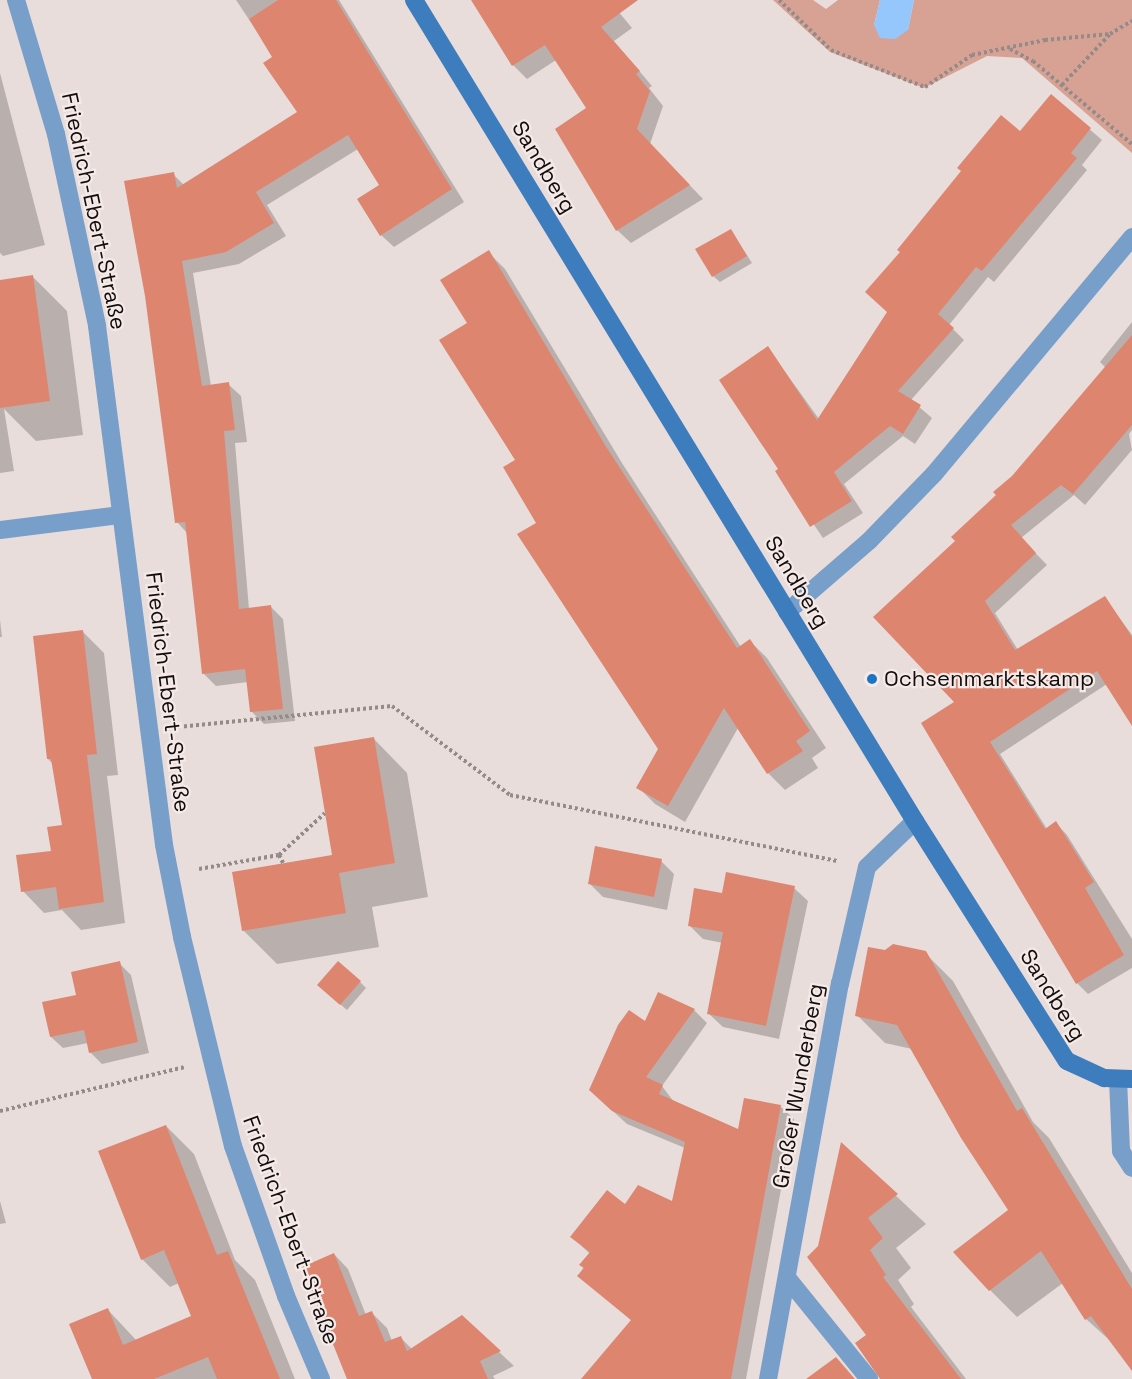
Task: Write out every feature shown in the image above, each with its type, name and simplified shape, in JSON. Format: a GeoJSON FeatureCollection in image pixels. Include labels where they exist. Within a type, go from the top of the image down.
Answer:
{"type":"FeatureCollection","features":[{"type":"Feature","properties":{"kind":"main road","name":"Sandberg"},"geometry":{"type":"LineString","coordinates":[[414,0],[915,821],[1067,1061],[1082,1071],[1125,1079]]}},
{"type":"Feature","properties":{"kind":"street","name":"Friedrich-Ebert-Straße"},"geometry":{"type":"LineString","coordinates":[[16,0],[56,134],[97,326],[169,874],[211,1059],[248,1195],[321,1379]]}},
{"type":"Feature","properties":{"kind":"street"},"geometry":{"type":"LineString","coordinates":[[787,612],[869,541],[934,474],[1132,237]]}},
{"type":"Feature","properties":{"kind":"street"},"geometry":{"type":"LineString","coordinates":[[0,530],[121,515]]}},
{"type":"Feature","properties":{"kind":"street"},"geometry":{"type":"LineString","coordinates":[[867,867],[915,821]]}},
{"type":"Feature","properties":{"kind":"street","name":"Großer Wunderberg"},"geometry":{"type":"LineString","coordinates":[[768,1379],[840,984],[867,867]]}},
{"type":"Feature","properties":{"kind":"street","name":"Sandberg"},"geometry":{"type":"LineString","coordinates":[[1125,1079],[1121,1151],[1132,1168]]}},
{"type":"Feature","properties":{"kind":"street"},"geometry":{"type":"LineString","coordinates":[[788,1279],[869,1379]]}},
{"type":"Feature","properties":{"kind":"path"},"geometry":{"type":"LineString","coordinates":[[779,0],[831,50],[925,87],[972,55],[1045,40],[1110,34]]}},
{"type":"Feature","properties":{"kind":"path"},"geometry":{"type":"LineString","coordinates":[[1062,85],[1110,34],[1132,21]]}},
{"type":"Feature","properties":{"kind":"path"},"geometry":{"type":"LineString","coordinates":[[1010,49],[1033,61],[1132,144]]}},
{"type":"Feature","properties":{"kind":"path"},"geometry":{"type":"LineString","coordinates":[[150,729],[392,706],[510,795],[867,867]]}},
{"type":"Feature","properties":{"kind":"path"},"geometry":{"type":"LineString","coordinates":[[169,874],[279,855],[325,813]]}},
{"type":"Feature","properties":{"kind":"path"},"geometry":{"type":"LineString","coordinates":[[279,855],[283,863]]}},
{"type":"Feature","properties":{"kind":"path"},"geometry":{"type":"LineString","coordinates":[[0,1111],[129,1082],[211,1059]]}},
{"type":"Feature","properties":{"kind":"shaded area"},"geometry":{"type":"Polygon","coordinates":[[[773,0],[813,0],[826,9],[838,0],[880,0],[874,25],[908,30],[914,0],[1132,0],[1132,153],[1022,58],[987,56],[924,88],[830,52],[773,0]]]}},
{"type":"Feature","properties":{"kind":"water"},"geometry":{"type":"Polygon","coordinates":[[[880,0],[914,0],[908,30],[895,39],[880,38],[874,25],[880,0]]]}},
{"type":"Feature","properties":{"kind":"building"},"geometry":{"type":"Polygon","coordinates":[[[278,0],[336,0],[452,189],[380,236],[357,199],[379,185],[348,135],[256,192],[274,223],[226,252],[182,261],[202,386],[229,382],[235,430],[224,431],[239,609],[271,605],[283,709],[250,712],[245,669],[202,674],[185,522],[175,523],[145,296],[124,181],[174,172],[177,188],[297,112],[263,63],[272,57],[249,19],[278,0]]]}},
{"type":"Feature","properties":{"kind":"building"},"geometry":{"type":"Polygon","coordinates":[[[471,0],[638,0],[601,27],[640,71],[636,74],[650,91],[637,129],[690,185],[616,231],[555,129],[586,108],[545,45],[512,66],[471,0]]]}},
{"type":"Feature","properties":{"kind":"building"},"geometry":{"type":"Polygon","coordinates":[[[1051,94],[1091,128],[1071,153],[1077,158],[982,271],[976,267],[938,314],[954,328],[898,391],[921,405],[903,434],[890,426],[834,472],[852,501],[810,527],[775,471],[778,469],[719,380],[768,346],[817,420],[887,312],[865,292],[900,252],[897,250],[961,171],[957,168],[1001,115],[1020,131],[1051,94]]]}},
{"type":"Feature","properties":{"kind":"building"},"geometry":{"type":"Polygon","coordinates":[[[731,229],[747,256],[712,277],[695,249],[731,229]]]}},
{"type":"Feature","properties":{"kind":"building"},"geometry":{"type":"Polygon","coordinates":[[[489,250],[605,445],[737,648],[750,639],[810,731],[796,741],[803,751],[767,774],[724,708],[668,806],[636,788],[658,749],[517,534],[536,523],[503,467],[515,460],[439,340],[467,323],[440,280],[489,250]]]}},
{"type":"Feature","properties":{"kind":"building"},"geometry":{"type":"Polygon","coordinates":[[[33,275],[50,401],[0,408],[0,280],[33,275]]]}},
{"type":"Feature","properties":{"kind":"building"},"geometry":{"type":"Polygon","coordinates":[[[1132,335],[1132,425],[1073,494],[1061,485],[1011,525],[1036,553],[985,601],[1015,650],[1105,596],[1132,637],[1132,726],[1097,671],[990,742],[1045,829],[1056,821],[1094,882],[1085,888],[1124,955],[1076,984],[921,723],[954,702],[873,617],[955,541],[951,537],[996,495],[993,492],[1012,476],[1132,335]]]}},
{"type":"Feature","properties":{"kind":"building"},"geometry":{"type":"Polygon","coordinates":[[[83,630],[97,754],[87,755],[104,902],[59,909],[56,887],[21,892],[16,855],[51,851],[47,827],[62,825],[51,759],[47,759],[33,636],[83,630]]]}},
{"type":"Feature","properties":{"kind":"building"},"geometry":{"type":"Polygon","coordinates":[[[374,737],[395,863],[339,873],[346,913],[242,931],[232,872],[332,855],[314,747],[374,737]]]}},
{"type":"Feature","properties":{"kind":"building"},"geometry":{"type":"Polygon","coordinates":[[[595,846],[662,859],[654,897],[588,884],[595,846]]]}},
{"type":"Feature","properties":{"kind":"building"},"geometry":{"type":"Polygon","coordinates":[[[726,872],[795,886],[766,1026],[707,1014],[723,932],[688,926],[694,888],[722,893],[726,872]]]}},
{"type":"Feature","properties":{"kind":"building"},"geometry":{"type":"Polygon","coordinates":[[[893,944],[926,951],[1017,1111],[1022,1108],[1132,1289],[1132,1371],[1091,1316],[1085,1320],[1041,1251],[989,1291],[953,1252],[1008,1210],[961,1138],[897,1025],[855,1016],[868,947],[885,950],[893,944]]]}},
{"type":"Feature","properties":{"kind":"building"},"geometry":{"type":"Polygon","coordinates":[[[120,961],[138,1042],[89,1053],[84,1030],[50,1037],[42,1002],[76,995],[71,972],[120,961]]]}},
{"type":"Feature","properties":{"kind":"building"},"geometry":{"type":"Polygon","coordinates":[[[338,961],[361,981],[340,1005],[317,985],[338,961]]]}},
{"type":"Feature","properties":{"kind":"building"},"geometry":{"type":"Polygon","coordinates":[[[658,992],[695,1009],[646,1077],[663,1085],[659,1094],[738,1129],[744,1098],[781,1105],[731,1379],[581,1379],[631,1320],[577,1276],[584,1268],[579,1265],[590,1252],[570,1237],[607,1190],[625,1204],[638,1185],[672,1201],[685,1142],[612,1111],[589,1090],[618,1025],[629,1010],[645,1021],[658,992]]]}},
{"type":"Feature","properties":{"kind":"building"},"geometry":{"type":"Polygon","coordinates":[[[166,1125],[217,1255],[228,1251],[280,1379],[217,1379],[208,1357],[154,1379],[92,1379],[69,1324],[108,1308],[123,1345],[191,1316],[164,1250],[141,1260],[98,1151],[166,1125]]]}},
{"type":"Feature","properties":{"kind":"building"},"geometry":{"type":"Polygon","coordinates":[[[841,1142],[898,1194],[868,1218],[883,1238],[870,1250],[886,1275],[883,1277],[961,1379],[880,1379],[855,1343],[866,1335],[807,1257],[818,1246],[841,1142]]]}},
{"type":"Feature","properties":{"kind":"building"},"geometry":{"type":"Polygon","coordinates":[[[334,1253],[359,1316],[372,1311],[385,1342],[401,1336],[407,1351],[462,1315],[501,1351],[480,1361],[488,1379],[347,1379],[302,1267],[334,1253]]]}},
{"type":"Feature","properties":{"kind":"building"},"geometry":{"type":"Polygon","coordinates":[[[836,1357],[855,1379],[806,1379],[836,1357]]]}},
{"type":"Feature","properties":{"kind":"place","name":"Ochsenmarktskamp"},"geometry":{"type":"Point","coordinates":[872,679]}}]}
